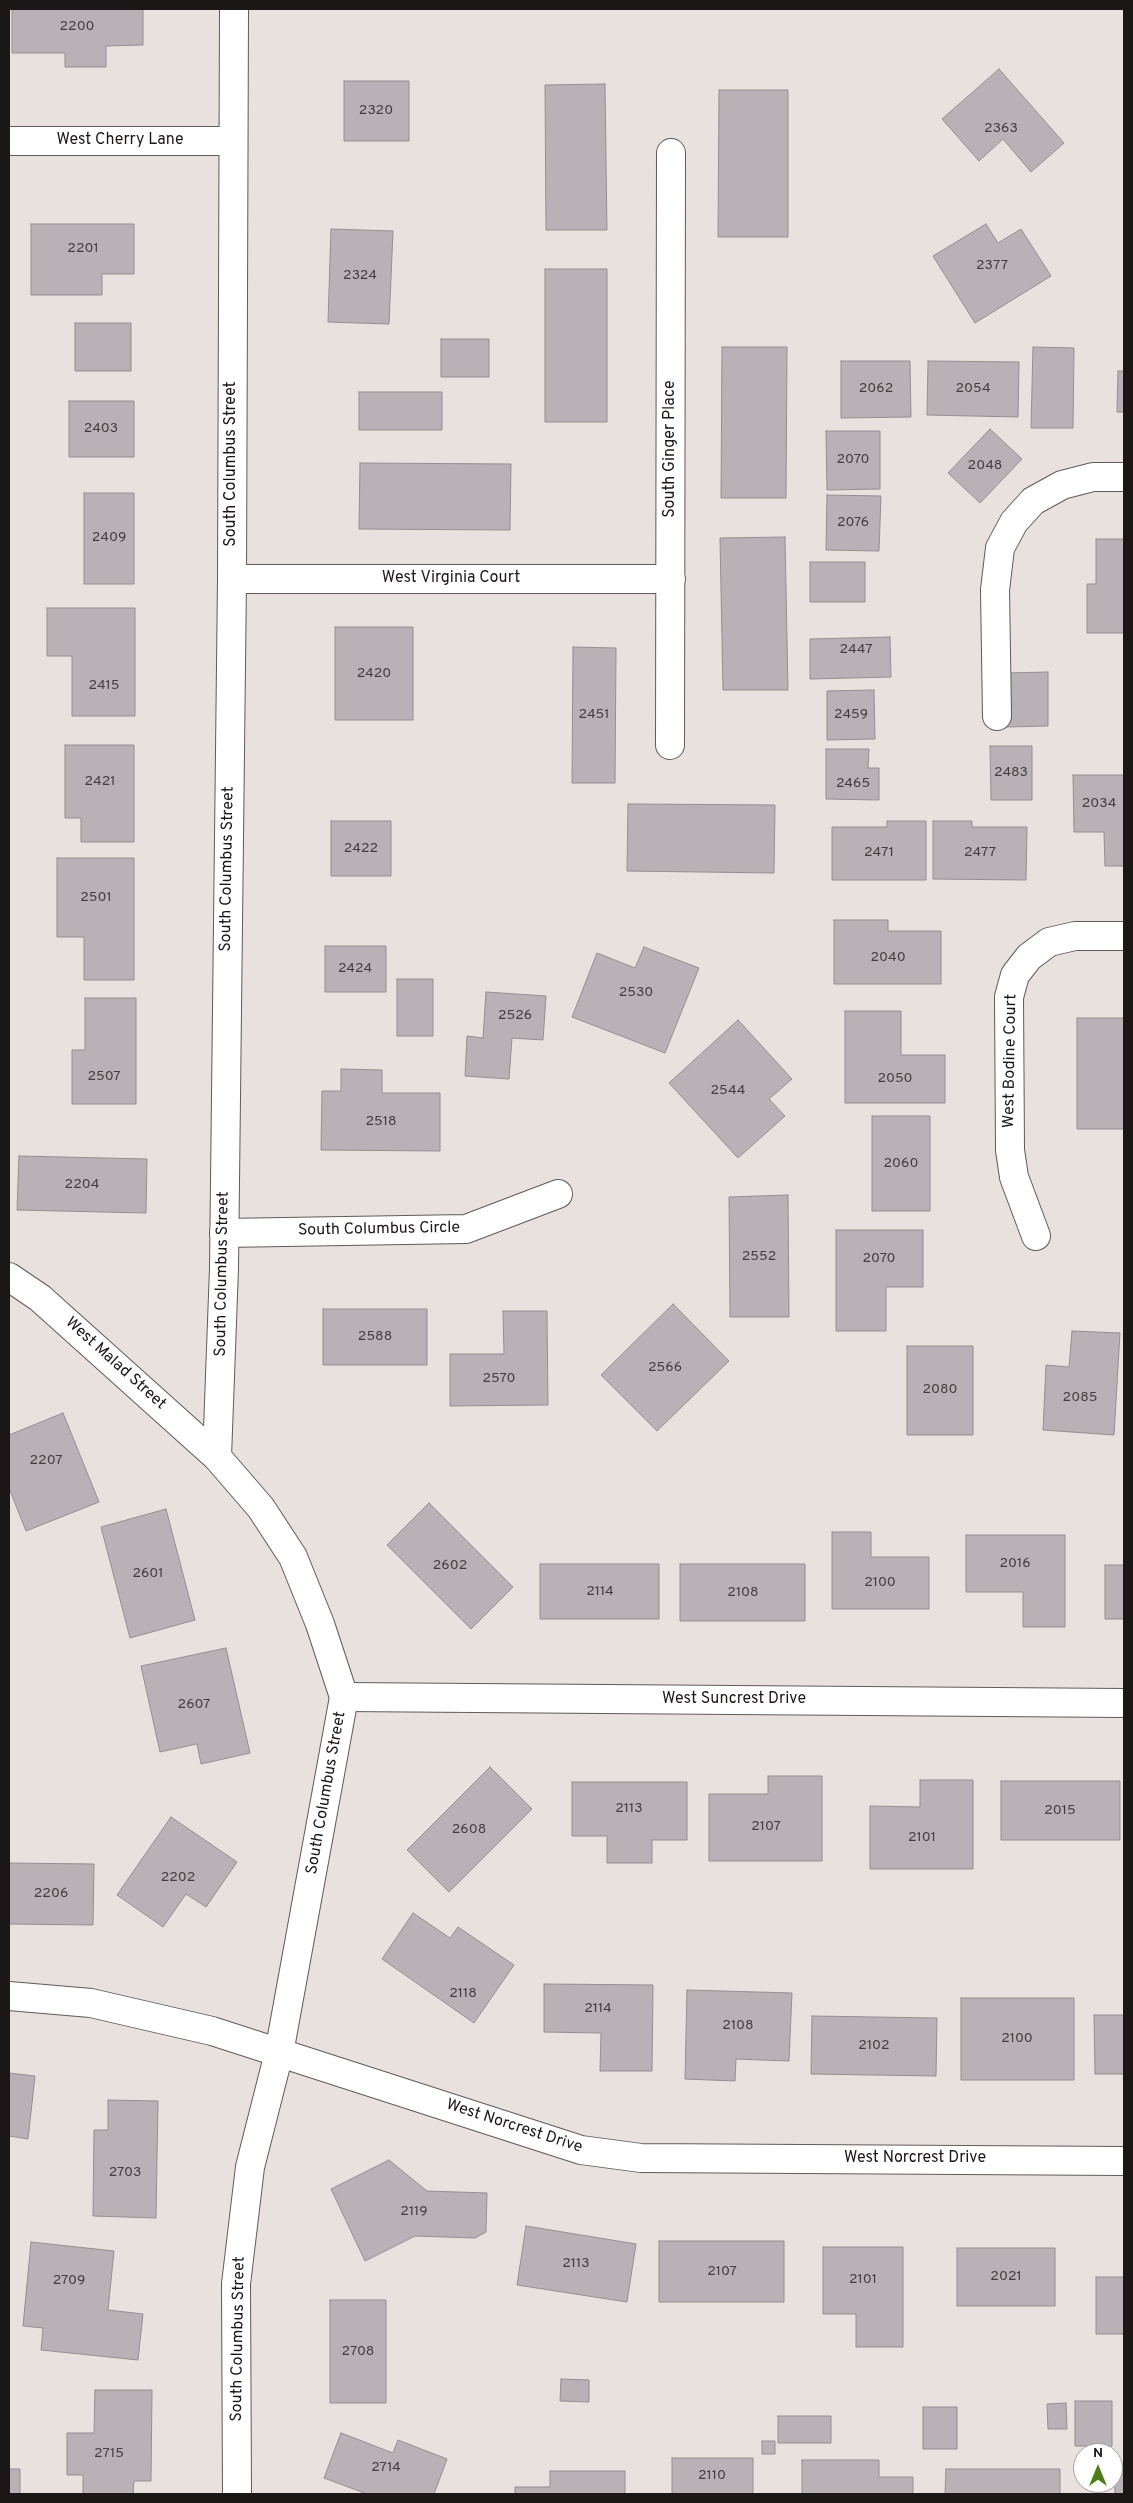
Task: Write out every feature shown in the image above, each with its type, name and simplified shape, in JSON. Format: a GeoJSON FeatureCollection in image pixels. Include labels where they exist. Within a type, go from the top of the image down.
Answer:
{"type":"FeatureCollection","features":[{"type":"Feature","properties":{"kind":"street","name":"South Columbus Street"},"geometry":{"type":"LineString","coordinates":[[234,9],[232,141],[232,579],[224,1233],[217,1457],[261,1508],[294,1557],[320,1624],[344,1698],[279,2053],[250,2167],[236,2284],[237,2494]]}},
{"type":"Feature","properties":{"kind":"street","name":"West Cherry Lane"},"geometry":{"type":"LineString","coordinates":[[9,141],[232,141]]}},
{"type":"Feature","properties":{"kind":"street","name":"South Ginger Place"},"geometry":{"type":"LineString","coordinates":[[670,745],[671,153]]}},
{"type":"Feature","properties":{"kind":"street"},"geometry":{"type":"LineString","coordinates":[[997,716],[994,590],[1000,548],[1014,522],[1034,501],[1062,485],[1093,477],[1124,477]]}},
{"type":"Feature","properties":{"kind":"street","name":"West Virginia Court"},"geometry":{"type":"LineString","coordinates":[[232,579],[671,579]]}},
{"type":"Feature","properties":{"kind":"street","name":"West Bodine Court"},"geometry":{"type":"LineString","coordinates":[[1036,1236],[1014,1177],[1010,1150],[1009,997],[1015,976],[1029,957],[1049,942],[1075,936],[1124,936]]}},
{"type":"Feature","properties":{"kind":"street","name":"South Columbus Circle"},"geometry":{"type":"LineString","coordinates":[[224,1233],[466,1229],[558,1194]]}},
{"type":"Feature","properties":{"kind":"street","name":"West Malad Street"},"geometry":{"type":"LineString","coordinates":[[9,1277],[40,1298],[217,1457]]}},
{"type":"Feature","properties":{"kind":"street","name":"West Suncrest Drive"},"geometry":{"type":"LineString","coordinates":[[344,1698],[1124,1703]]}},
{"type":"Feature","properties":{"kind":"street","name":"West Norcrest Drive"},"geometry":{"type":"LineString","coordinates":[[9,1996],[90,2003],[212,2031],[590,2152],[641,2158],[1124,2161]]}},
{"type":"Feature","properties":{"kind":"building"},"geometry":{"type":"Polygon","coordinates":[[[12,9],[143,9],[143,45],[106,46],[106,67],[65,67],[65,53],[12,53],[12,9]]]}},
{"type":"Feature","properties":{"kind":"building"},"geometry":{"type":"Polygon","coordinates":[[[999,69],[1064,143],[1031,172],[1003,139],[979,161],[942,119],[999,69]]]}},
{"type":"Feature","properties":{"kind":"building"},"geometry":{"type":"Polygon","coordinates":[[[344,81],[409,81],[409,141],[344,141],[344,81]]]}},
{"type":"Feature","properties":{"kind":"building"},"geometry":{"type":"Polygon","coordinates":[[[605,84],[607,230],[546,230],[545,85],[605,84]]]}},
{"type":"Feature","properties":{"kind":"building"},"geometry":{"type":"Polygon","coordinates":[[[719,90],[788,90],[788,237],[718,237],[719,90]]]}},
{"type":"Feature","properties":{"kind":"building"},"geometry":{"type":"Polygon","coordinates":[[[31,224],[134,224],[134,274],[102,274],[102,295],[31,295],[31,224]]]}},
{"type":"Feature","properties":{"kind":"building"},"geometry":{"type":"Polygon","coordinates":[[[986,224],[998,243],[1021,229],[1051,276],[975,323],[933,256],[986,224]]]}},
{"type":"Feature","properties":{"kind":"building"},"geometry":{"type":"Polygon","coordinates":[[[331,229],[393,231],[389,324],[328,322],[331,229]]]}},
{"type":"Feature","properties":{"kind":"building"},"geometry":{"type":"Polygon","coordinates":[[[545,269],[607,269],[607,422],[545,422],[545,269]]]}},
{"type":"Feature","properties":{"kind":"building"},"geometry":{"type":"Polygon","coordinates":[[[75,323],[131,323],[131,371],[75,371],[75,323]]]}},
{"type":"Feature","properties":{"kind":"building"},"geometry":{"type":"Polygon","coordinates":[[[441,339],[489,339],[489,377],[441,377],[441,339]]]}},
{"type":"Feature","properties":{"kind":"building"},"geometry":{"type":"Polygon","coordinates":[[[722,347],[787,347],[786,498],[721,498],[722,347]]]}},
{"type":"Feature","properties":{"kind":"building"},"geometry":{"type":"Polygon","coordinates":[[[1033,347],[1074,348],[1073,428],[1031,428],[1033,347]]]}},
{"type":"Feature","properties":{"kind":"building"},"geometry":{"type":"Polygon","coordinates":[[[841,361],[910,361],[911,417],[841,418],[841,361]]]}},
{"type":"Feature","properties":{"kind":"building"},"geometry":{"type":"Polygon","coordinates":[[[928,361],[1019,362],[1018,417],[927,415],[928,361]]]}},
{"type":"Feature","properties":{"kind":"building"},"geometry":{"type":"Polygon","coordinates":[[[1118,371],[1124,371],[1124,412],[1117,412],[1118,371]]]}},
{"type":"Feature","properties":{"kind":"building"},"geometry":{"type":"Polygon","coordinates":[[[359,392],[442,392],[442,430],[359,430],[359,392]]]}},
{"type":"Feature","properties":{"kind":"building"},"geometry":{"type":"Polygon","coordinates":[[[69,401],[134,401],[134,457],[69,457],[69,401]]]}},
{"type":"Feature","properties":{"kind":"building"},"geometry":{"type":"Polygon","coordinates":[[[990,429],[1022,459],[980,503],[948,473],[990,429]]]}},
{"type":"Feature","properties":{"kind":"building"},"geometry":{"type":"Polygon","coordinates":[[[826,431],[880,431],[880,489],[827,490],[826,431]]]}},
{"type":"Feature","properties":{"kind":"building"},"geometry":{"type":"Polygon","coordinates":[[[360,463],[511,464],[510,530],[359,529],[360,463]]]}},
{"type":"Feature","properties":{"kind":"building"},"geometry":{"type":"Polygon","coordinates":[[[84,493],[134,493],[134,584],[84,584],[84,493]]]}},
{"type":"Feature","properties":{"kind":"building"},"geometry":{"type":"Polygon","coordinates":[[[827,495],[881,496],[879,551],[826,550],[827,495]]]}},
{"type":"Feature","properties":{"kind":"building"},"geometry":{"type":"Polygon","coordinates":[[[785,537],[788,690],[723,690],[720,538],[785,537]]]}},
{"type":"Feature","properties":{"kind":"building"},"geometry":{"type":"Polygon","coordinates":[[[1096,539],[1124,539],[1124,633],[1087,633],[1087,584],[1096,584],[1096,539]]]}},
{"type":"Feature","properties":{"kind":"building"},"geometry":{"type":"Polygon","coordinates":[[[810,562],[865,562],[865,602],[810,602],[810,562]]]}},
{"type":"Feature","properties":{"kind":"building"},"geometry":{"type":"Polygon","coordinates":[[[47,608],[135,608],[135,716],[72,716],[72,656],[47,656],[47,608]]]}},
{"type":"Feature","properties":{"kind":"building"},"geometry":{"type":"Polygon","coordinates":[[[335,627],[413,627],[413,720],[335,720],[335,627]]]}},
{"type":"Feature","properties":{"kind":"building"},"geometry":{"type":"Polygon","coordinates":[[[890,637],[891,677],[810,679],[810,639],[890,637]]]}},
{"type":"Feature","properties":{"kind":"building"},"geometry":{"type":"Polygon","coordinates":[[[573,647],[616,648],[615,783],[572,783],[573,647]]]}},
{"type":"Feature","properties":{"kind":"building"},"geometry":{"type":"Polygon","coordinates":[[[1048,672],[1048,726],[1007,727],[1006,673],[1048,672]]]}},
{"type":"Feature","properties":{"kind":"building"},"geometry":{"type":"Polygon","coordinates":[[[874,690],[875,739],[827,740],[827,691],[874,690]]]}},
{"type":"Feature","properties":{"kind":"building"},"geometry":{"type":"Polygon","coordinates":[[[65,745],[134,745],[134,842],[81,842],[81,818],[65,818],[65,745]]]}},
{"type":"Feature","properties":{"kind":"building"},"geometry":{"type":"Polygon","coordinates":[[[990,746],[1032,746],[1032,800],[991,800],[990,746]]]}},
{"type":"Feature","properties":{"kind":"building"},"geometry":{"type":"Polygon","coordinates":[[[826,749],[869,749],[868,768],[879,768],[879,800],[826,799],[826,749]]]}},
{"type":"Feature","properties":{"kind":"building"},"geometry":{"type":"Polygon","coordinates":[[[1073,775],[1124,775],[1124,866],[1105,866],[1104,832],[1074,832],[1073,775]]]}},
{"type":"Feature","properties":{"kind":"building"},"geometry":{"type":"Polygon","coordinates":[[[628,804],[775,805],[774,873],[627,871],[628,804]]]}},
{"type":"Feature","properties":{"kind":"building"},"geometry":{"type":"Polygon","coordinates":[[[331,821],[391,821],[391,876],[331,876],[331,821]]]}},
{"type":"Feature","properties":{"kind":"building"},"geometry":{"type":"Polygon","coordinates":[[[887,821],[926,821],[926,880],[832,880],[832,827],[887,827],[887,821]]]}},
{"type":"Feature","properties":{"kind":"building"},"geometry":{"type":"Polygon","coordinates":[[[933,821],[972,821],[972,827],[1027,827],[1026,880],[933,879],[933,821]]]}},
{"type":"Feature","properties":{"kind":"building"},"geometry":{"type":"Polygon","coordinates":[[[57,858],[134,858],[134,980],[84,980],[84,937],[57,937],[57,858]]]}},
{"type":"Feature","properties":{"kind":"building"},"geometry":{"type":"Polygon","coordinates":[[[834,920],[888,920],[888,931],[941,931],[941,984],[834,984],[834,920]]]}},
{"type":"Feature","properties":{"kind":"building"},"geometry":{"type":"Polygon","coordinates":[[[325,946],[386,946],[386,992],[325,992],[325,946]]]}},
{"type":"Feature","properties":{"kind":"building"},"geometry":{"type":"Polygon","coordinates":[[[644,947],[699,968],[665,1053],[572,1017],[597,953],[635,968],[644,947]]]}},
{"type":"Feature","properties":{"kind":"building"},"geometry":{"type":"Polygon","coordinates":[[[397,979],[433,979],[433,1036],[397,1036],[397,979]]]}},
{"type":"Feature","properties":{"kind":"building"},"geometry":{"type":"Polygon","coordinates":[[[486,992],[546,996],[543,1040],[512,1038],[509,1079],[465,1076],[467,1036],[483,1038],[486,992]]]}},
{"type":"Feature","properties":{"kind":"building"},"geometry":{"type":"Polygon","coordinates":[[[85,998],[136,998],[136,1104],[72,1104],[72,1050],[85,1050],[85,998]]]}},
{"type":"Feature","properties":{"kind":"building"},"geometry":{"type":"Polygon","coordinates":[[[845,1011],[901,1011],[901,1055],[945,1055],[945,1103],[845,1103],[845,1011]]]}},
{"type":"Feature","properties":{"kind":"building"},"geometry":{"type":"Polygon","coordinates":[[[1077,1018],[1124,1018],[1124,1129],[1077,1129],[1077,1018]]]}},
{"type":"Feature","properties":{"kind":"building"},"geometry":{"type":"Polygon","coordinates":[[[738,1020],[792,1079],[769,1099],[785,1116],[738,1158],[669,1083],[738,1020]]]}},
{"type":"Feature","properties":{"kind":"building"},"geometry":{"type":"Polygon","coordinates":[[[341,1069],[382,1070],[382,1093],[440,1093],[440,1151],[321,1150],[322,1091],[341,1091],[341,1069]]]}},
{"type":"Feature","properties":{"kind":"building"},"geometry":{"type":"Polygon","coordinates":[[[872,1116],[930,1116],[930,1211],[872,1211],[872,1116]]]}},
{"type":"Feature","properties":{"kind":"building"},"geometry":{"type":"Polygon","coordinates":[[[19,1156],[147,1159],[146,1213],[17,1210],[19,1156]]]}},
{"type":"Feature","properties":{"kind":"building"},"geometry":{"type":"Polygon","coordinates":[[[788,1195],[789,1317],[730,1317],[729,1197],[788,1195]]]}},
{"type":"Feature","properties":{"kind":"building"},"geometry":{"type":"Polygon","coordinates":[[[836,1230],[923,1230],[923,1287],[886,1287],[886,1331],[836,1331],[836,1230]]]}},
{"type":"Feature","properties":{"kind":"building"},"geometry":{"type":"Polygon","coordinates":[[[673,1304],[729,1361],[657,1431],[601,1375],[673,1304]]]}},
{"type":"Feature","properties":{"kind":"building"},"geometry":{"type":"Polygon","coordinates":[[[323,1309],[427,1309],[427,1365],[323,1365],[323,1309]]]}},
{"type":"Feature","properties":{"kind":"building"},"geometry":{"type":"Polygon","coordinates":[[[503,1311],[547,1311],[548,1405],[450,1406],[450,1354],[504,1354],[503,1311]]]}},
{"type":"Feature","properties":{"kind":"building"},"geometry":{"type":"Polygon","coordinates":[[[1072,1331],[1120,1333],[1114,1435],[1043,1430],[1046,1365],[1069,1367],[1072,1331]]]}},
{"type":"Feature","properties":{"kind":"building"},"geometry":{"type":"Polygon","coordinates":[[[907,1346],[973,1346],[973,1435],[907,1435],[907,1346]]]}},
{"type":"Feature","properties":{"kind":"building"},"geometry":{"type":"Polygon","coordinates":[[[63,1413],[99,1502],[26,1531],[9,1488],[9,1435],[63,1413]]]}},
{"type":"Feature","properties":{"kind":"building"},"geometry":{"type":"Polygon","coordinates":[[[429,1503],[513,1587],[471,1629],[387,1545],[429,1503]]]}},
{"type":"Feature","properties":{"kind":"building"},"geometry":{"type":"Polygon","coordinates":[[[166,1509],[195,1620],[130,1638],[101,1527],[166,1509]]]}},
{"type":"Feature","properties":{"kind":"building"},"geometry":{"type":"Polygon","coordinates":[[[832,1532],[871,1532],[871,1557],[929,1557],[929,1609],[832,1609],[832,1532]]]}},
{"type":"Feature","properties":{"kind":"building"},"geometry":{"type":"Polygon","coordinates":[[[966,1535],[1065,1535],[1065,1627],[1023,1627],[1023,1592],[966,1592],[966,1535]]]}},
{"type":"Feature","properties":{"kind":"building"},"geometry":{"type":"Polygon","coordinates":[[[540,1564],[659,1564],[659,1619],[540,1619],[540,1564]]]}},
{"type":"Feature","properties":{"kind":"building"},"geometry":{"type":"Polygon","coordinates":[[[680,1564],[805,1564],[805,1621],[680,1621],[680,1564]]]}},
{"type":"Feature","properties":{"kind":"building"},"geometry":{"type":"Polygon","coordinates":[[[1105,1565],[1124,1565],[1124,1619],[1105,1619],[1105,1565]]]}},
{"type":"Feature","properties":{"kind":"building"},"geometry":{"type":"Polygon","coordinates":[[[226,1648],[250,1753],[201,1764],[197,1744],[160,1752],[141,1666],[226,1648]]]}},
{"type":"Feature","properties":{"kind":"building"},"geometry":{"type":"Polygon","coordinates":[[[490,1767],[532,1809],[449,1892],[407,1850],[490,1767]]]}},
{"type":"Feature","properties":{"kind":"building"},"geometry":{"type":"Polygon","coordinates":[[[768,1776],[822,1776],[822,1861],[709,1861],[709,1794],[768,1794],[768,1776]]]}},
{"type":"Feature","properties":{"kind":"building"},"geometry":{"type":"Polygon","coordinates":[[[920,1780],[973,1780],[973,1869],[870,1869],[870,1806],[920,1807],[920,1780]]]}},
{"type":"Feature","properties":{"kind":"building"},"geometry":{"type":"Polygon","coordinates":[[[1001,1781],[1120,1781],[1120,1840],[1001,1840],[1001,1781]]]}},
{"type":"Feature","properties":{"kind":"building"},"geometry":{"type":"Polygon","coordinates":[[[572,1782],[687,1782],[687,1840],[652,1840],[652,1863],[607,1863],[607,1836],[572,1836],[572,1782]]]}},
{"type":"Feature","properties":{"kind":"building"},"geometry":{"type":"Polygon","coordinates":[[[171,1817],[237,1862],[206,1907],[186,1894],[163,1927],[117,1895],[171,1817]]]}},
{"type":"Feature","properties":{"kind":"building"},"geometry":{"type":"Polygon","coordinates":[[[9,1863],[94,1864],[93,1925],[9,1924],[9,1863]]]}},
{"type":"Feature","properties":{"kind":"building"},"geometry":{"type":"Polygon","coordinates":[[[413,1913],[450,1938],[458,1927],[514,1965],[474,2023],[382,1959],[413,1913]]]}},
{"type":"Feature","properties":{"kind":"building"},"geometry":{"type":"Polygon","coordinates":[[[544,1984],[653,1985],[652,2071],[600,2071],[601,2033],[544,2032],[544,1984]]]}},
{"type":"Feature","properties":{"kind":"building"},"geometry":{"type":"Polygon","coordinates":[[[687,1990],[792,1993],[789,2061],[736,2059],[735,2081],[685,2079],[687,1990]]]}},
{"type":"Feature","properties":{"kind":"building"},"geometry":{"type":"Polygon","coordinates":[[[961,1998],[1074,1998],[1074,2080],[961,2080],[961,1998]]]}},
{"type":"Feature","properties":{"kind":"building"},"geometry":{"type":"Polygon","coordinates":[[[1094,2015],[1124,2015],[1124,2074],[1095,2074],[1094,2015]]]}},
{"type":"Feature","properties":{"kind":"building"},"geometry":{"type":"Polygon","coordinates":[[[812,2016],[937,2018],[936,2076],[811,2074],[812,2016]]]}},
{"type":"Feature","properties":{"kind":"building"},"geometry":{"type":"Polygon","coordinates":[[[9,2073],[35,2076],[28,2139],[9,2136],[9,2073]]]}},
{"type":"Feature","properties":{"kind":"building"},"geometry":{"type":"Polygon","coordinates":[[[108,2100],[158,2101],[156,2218],[93,2216],[94,2130],[108,2130],[108,2100]]]}},
{"type":"Feature","properties":{"kind":"building"},"geometry":{"type":"Polygon","coordinates":[[[389,2160],[427,2191],[487,2193],[486,2232],[475,2238],[415,2236],[365,2261],[331,2189],[389,2160]]]}},
{"type":"Feature","properties":{"kind":"building"},"geometry":{"type":"Polygon","coordinates":[[[526,2226],[636,2244],[627,2302],[517,2285],[526,2226]]]}},
{"type":"Feature","properties":{"kind":"building"},"geometry":{"type":"Polygon","coordinates":[[[659,2241],[784,2241],[784,2302],[659,2302],[659,2241]]]}},
{"type":"Feature","properties":{"kind":"building"},"geometry":{"type":"Polygon","coordinates":[[[31,2242],[114,2251],[108,2310],[143,2314],[138,2360],[41,2350],[43,2328],[23,2326],[31,2242]]]}},
{"type":"Feature","properties":{"kind":"building"},"geometry":{"type":"Polygon","coordinates":[[[823,2247],[903,2247],[903,2347],[856,2347],[856,2314],[823,2314],[823,2247]]]}},
{"type":"Feature","properties":{"kind":"building"},"geometry":{"type":"Polygon","coordinates":[[[957,2248],[1055,2248],[1055,2306],[957,2306],[957,2248]]]}},
{"type":"Feature","properties":{"kind":"building"},"geometry":{"type":"Polygon","coordinates":[[[1096,2277],[1124,2277],[1124,2334],[1096,2334],[1096,2277]]]}},
{"type":"Feature","properties":{"kind":"building"},"geometry":{"type":"Polygon","coordinates":[[[330,2300],[386,2300],[386,2403],[330,2403],[330,2300]]]}},
{"type":"Feature","properties":{"kind":"building"},"geometry":{"type":"Polygon","coordinates":[[[561,2379],[589,2380],[589,2402],[560,2401],[561,2379]]]}},
{"type":"Feature","properties":{"kind":"building"},"geometry":{"type":"Polygon","coordinates":[[[95,2390],[152,2390],[151,2481],[134,2481],[133,2494],[83,2494],[83,2475],[67,2475],[67,2433],[94,2433],[95,2390]]]}},
{"type":"Feature","properties":{"kind":"building"},"geometry":{"type":"Polygon","coordinates":[[[1075,2401],[1112,2401],[1112,2443],[1075,2443],[1075,2401]]]}},
{"type":"Feature","properties":{"kind":"building"},"geometry":{"type":"Polygon","coordinates":[[[1066,2403],[1067,2429],[1048,2429],[1047,2404],[1066,2403]]]}},
{"type":"Feature","properties":{"kind":"building"},"geometry":{"type":"Polygon","coordinates":[[[923,2407],[957,2407],[957,2449],[923,2449],[923,2407]]]}},
{"type":"Feature","properties":{"kind":"building"},"geometry":{"type":"Polygon","coordinates":[[[778,2416],[831,2416],[831,2443],[778,2443],[778,2416]]]}},
{"type":"Feature","properties":{"kind":"building"},"geometry":{"type":"Polygon","coordinates":[[[341,2433],[393,2453],[398,2440],[447,2459],[434,2494],[367,2494],[324,2478],[341,2433]]]}},
{"type":"Feature","properties":{"kind":"building"},"geometry":{"type":"Polygon","coordinates":[[[762,2441],[775,2441],[775,2454],[762,2454],[762,2441]]]}},
{"type":"Feature","properties":{"kind":"building"},"geometry":{"type":"Polygon","coordinates":[[[672,2458],[753,2458],[753,2494],[672,2494],[672,2458]]]}},
{"type":"Feature","properties":{"kind":"building"},"geometry":{"type":"Polygon","coordinates":[[[802,2460],[879,2460],[879,2477],[913,2477],[913,2494],[802,2494],[802,2460]]]}},
{"type":"Feature","properties":{"kind":"building"},"geometry":{"type":"Polygon","coordinates":[[[1124,2464],[1124,2494],[1115,2494],[1123,2493],[1124,2464]]]}},
{"type":"Feature","properties":{"kind":"building"},"geometry":{"type":"Polygon","coordinates":[[[9,2469],[20,2469],[20,2494],[9,2494],[9,2469]]]}},
{"type":"Feature","properties":{"kind":"building"},"geometry":{"type":"Polygon","coordinates":[[[946,2469],[1060,2469],[1060,2494],[945,2494],[946,2469]]]}},
{"type":"Feature","properties":{"kind":"building"},"geometry":{"type":"Polygon","coordinates":[[[550,2471],[625,2471],[625,2494],[515,2494],[515,2487],[550,2487],[550,2471]]]}}]}
